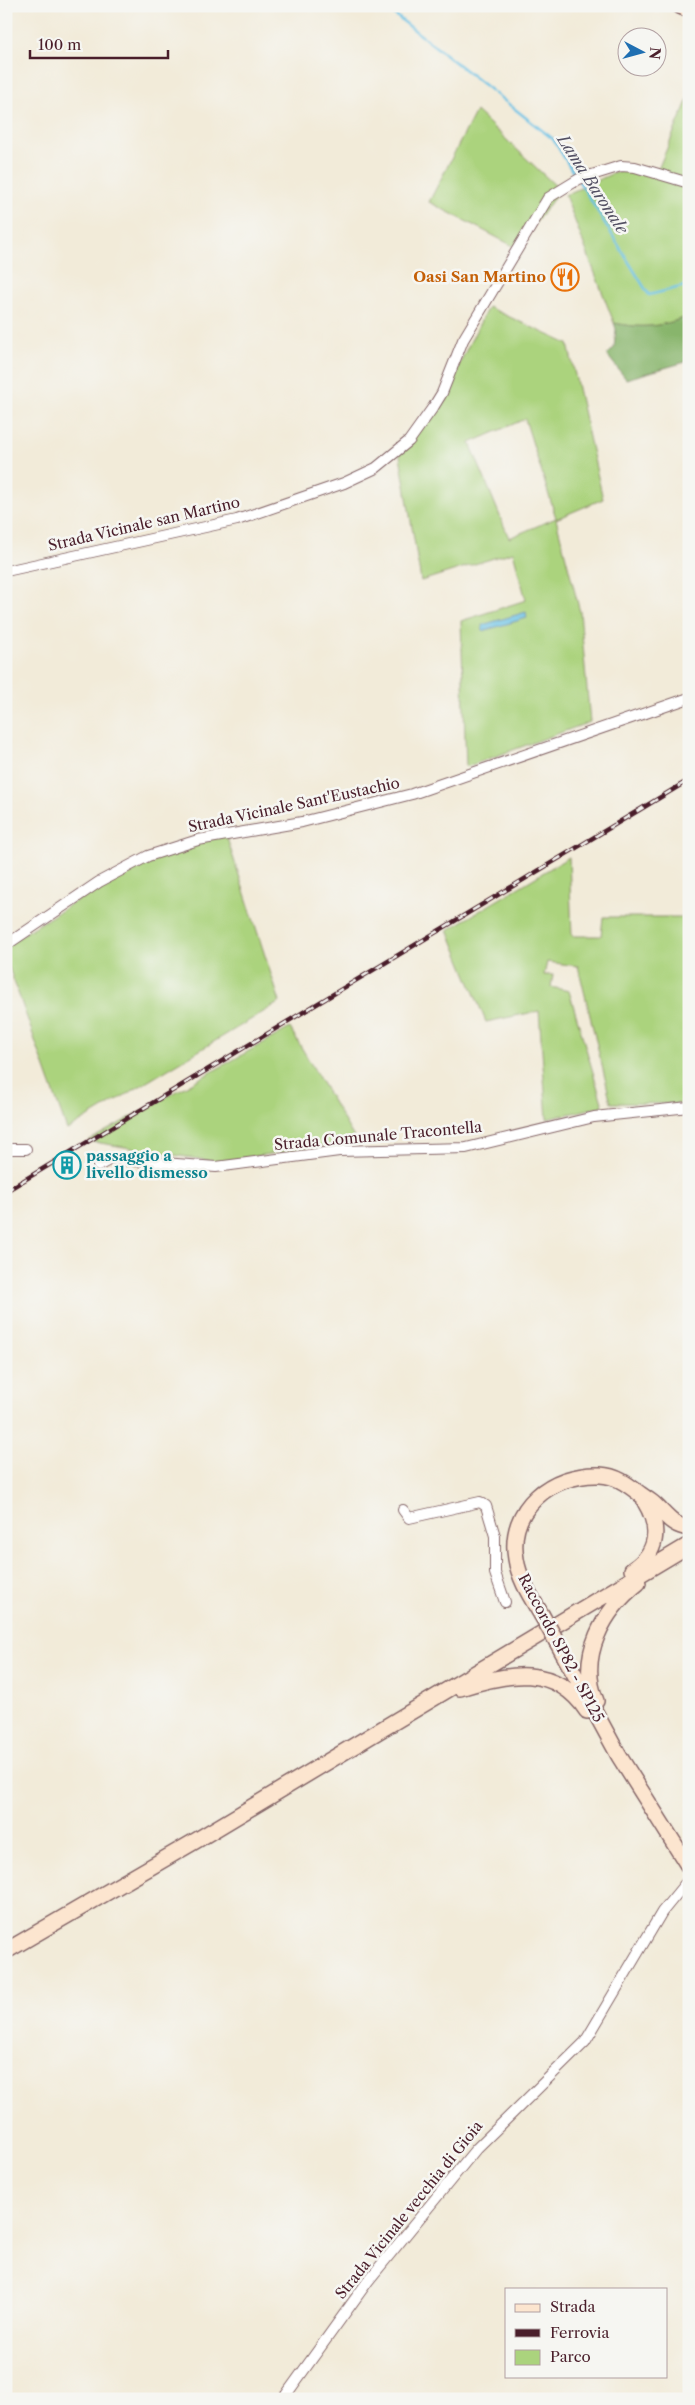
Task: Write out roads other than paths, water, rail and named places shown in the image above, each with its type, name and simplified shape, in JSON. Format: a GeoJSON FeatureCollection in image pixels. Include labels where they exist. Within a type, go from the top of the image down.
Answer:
{"type":"FeatureCollection","features":[{"type":"Feature","properties":{"kind":"main road"},"geometry":{"type":"LineString","coordinates":[[680,6],[689,10]]}},
{"type":"Feature","properties":{"kind":"main road","name":"Raccordo SP82 - SP125"},"geometry":{"type":"LineString","coordinates":[[689,1528],[676,1526],[655,1505],[618,1478],[586,1475],[550,1486],[530,1502],[518,1526],[516,1558],[523,1580],[613,1746],[689,1866]]}},
{"type":"Feature","properties":{"kind":"main road"},"geometry":{"type":"LineString","coordinates":[[576,1612],[639,1566],[651,1552],[656,1530],[654,1519],[640,1495]]}},
{"type":"Feature","properties":{"kind":"main road"},"geometry":{"type":"LineString","coordinates":[[6,1952],[689,1545]]}},
{"type":"Feature","properties":{"kind":"main road"},"geometry":{"type":"LineString","coordinates":[[613,1746],[592,1692],[590,1663],[593,1650],[603,1620],[621,1598],[674,1553]]}},
{"type":"Feature","properties":{"kind":"main road"},"geometry":{"type":"LineString","coordinates":[[436,1696],[501,1676],[519,1675],[553,1681],[566,1688],[580,1701],[613,1746]]}},
{"type":"Feature","properties":{"kind":"street","name":"Strada Vicinale san Martino"},"geometry":{"type":"LineString","coordinates":[[6,571],[237,520],[344,482],[376,468],[409,441],[434,406],[442,393],[463,340],[548,198],[579,179],[621,166],[635,167],[689,183]]}},
{"type":"Feature","properties":{"kind":"street","name":"Strada Vicinale Sant'Eustachio"},"geometry":{"type":"LineString","coordinates":[[6,944],[99,882],[148,856],[198,840],[302,822],[412,794],[689,698]]}},
{"type":"Feature","properties":{"kind":"street","name":"Strada Comunale Tracontella"},"geometry":{"type":"LineString","coordinates":[[98,1166],[111,1159],[216,1166],[339,1151],[466,1148],[594,1117],[689,1107]]}},
{"type":"Feature","properties":{"kind":"street"},"geometry":{"type":"LineString","coordinates":[[6,1149],[26,1149]]}},
{"type":"Feature","properties":{"kind":"street"},"geometry":{"type":"LineString","coordinates":[[403,1510],[409,1518],[480,1502],[486,1506],[495,1536],[495,1573],[505,1602]]}},
{"type":"Feature","properties":{"kind":"street","name":"Strada Vicinale vecchia di Gioia"},"geometry":{"type":"LineString","coordinates":[[284,2399],[368,2281],[476,2149],[585,2042],[658,1919],[674,1895],[689,1880]]}},
{"type":"Feature","properties":{"kind":"water"},"geometry":{"type":"Polygon","coordinates":[[[526,612],[527,618],[483,631],[482,625],[526,612]]]}},
{"type":"Feature","properties":{"kind":"waterway","name":"Lama Baronale"},"geometry":{"type":"LineString","coordinates":[[374,6],[390,11],[553,139],[576,177]]}},
{"type":"Feature","properties":{"kind":"waterway","name":"Lama Baronale"},"geometry":{"type":"LineString","coordinates":[[579,181],[649,295],[689,285]]}},
{"type":"Feature","properties":{"kind":"railway"},"geometry":{"type":"LineString","coordinates":[[6,1191],[689,780]]}},
{"type":"Feature","properties":{"kind":"place","name":"Oasi San Martino"},"geometry":{"type":"Point","coordinates":[565,277]}},
{"type":"Feature","properties":{"kind":"place","name":"passaggio a livello dismesso"},"geometry":{"type":"Point","coordinates":[67,1165]}}]}
